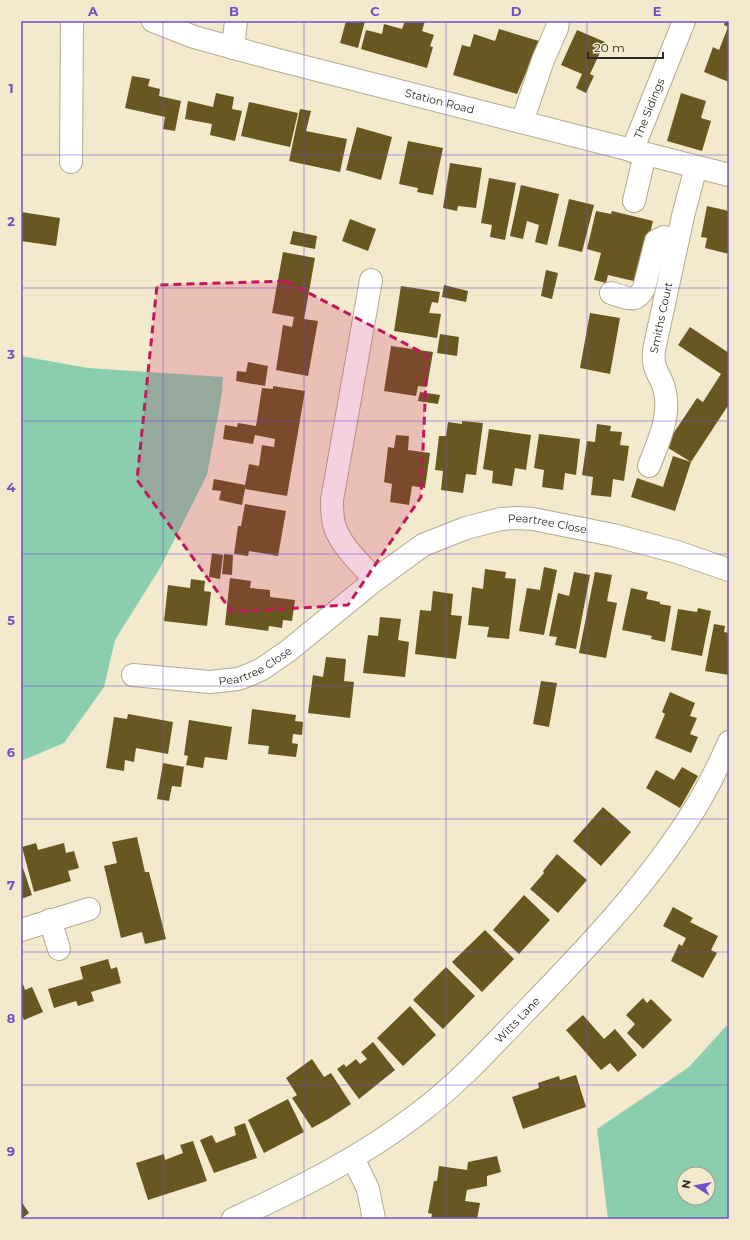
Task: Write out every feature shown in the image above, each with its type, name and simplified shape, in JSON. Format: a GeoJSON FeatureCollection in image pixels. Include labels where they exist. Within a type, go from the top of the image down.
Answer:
{"type":"FeatureCollection","features":[{"type":"Feature","properties":{"kind":"street","name":"Station Road"},"geometry":{"type":"LineString","coordinates":[[153,21],[194,37],[233,48],[729,175]]}},
{"type":"Feature","properties":{"kind":"street"},"geometry":{"type":"LineString","coordinates":[[233,48],[236,21]]}},
{"type":"Feature","properties":{"kind":"street"},"geometry":{"type":"LineString","coordinates":[[522,122],[543,60],[557,28],[558,21]]}},
{"type":"Feature","properties":{"kind":"street","name":"The Sidings"},"geometry":{"type":"LineString","coordinates":[[634,201],[638,152],[684,21]]}},
{"type":"Feature","properties":{"kind":"street"},"geometry":{"type":"LineString","coordinates":[[69,22],[71,162]]}},
{"type":"Feature","properties":{"kind":"street","name":"Smiths Court"},"geometry":{"type":"LineString","coordinates":[[649,466],[664,426],[667,404],[664,387],[657,374],[654,362],[654,350],[678,240],[696,167]]}},
{"type":"Feature","properties":{"kind":"street"},"geometry":{"type":"LineString","coordinates":[[611,293],[633,299],[638,297],[644,288],[656,241],[664,237],[678,240]]}},
{"type":"Feature","properties":{"kind":"street"},"geometry":{"type":"LineString","coordinates":[[371,280],[332,500],[332,514],[334,526],[340,537],[375,580]]}},
{"type":"Feature","properties":{"kind":"street","name":"Peartree Close"},"geometry":{"type":"LineString","coordinates":[[133,676],[210,682],[232,680],[251,674],[262,669],[288,651],[375,580],[423,545],[443,536],[501,519],[517,518],[550,522],[649,544],[729,570]]}},
{"type":"Feature","properties":{"kind":"street","name":"Witts Lane"},"geometry":{"type":"LineString","coordinates":[[233,1219],[315,1179],[353,1158],[420,1113],[457,1082],[569,968],[651,872],[688,820],[710,782],[729,742]]}},
{"type":"Feature","properties":{"kind":"street"},"geometry":{"type":"LineString","coordinates":[[21,930],[89,909]]}},
{"type":"Feature","properties":{"kind":"street"},"geometry":{"type":"LineString","coordinates":[[50,920],[59,949]]}},
{"type":"Feature","properties":{"kind":"street"},"geometry":{"type":"LineString","coordinates":[[353,1158],[368,1189],[374,1219]]}},
{"type":"Feature","properties":{"kind":"highlighted area"},"geometry":{"type":"Polygon","coordinates":[[[286,281],[427,355],[421,497],[348,605],[232,612],[137,480],[157,285],[286,281]]]}},
{"type":"Feature","properties":{"kind":"green space"},"geometry":{"type":"Polygon","coordinates":[[[21,356],[88,368],[223,377],[222,393],[207,475],[160,568],[115,640],[104,687],[64,743],[21,761],[21,356]]]}},
{"type":"Feature","properties":{"kind":"green space"},"geometry":{"type":"Polygon","coordinates":[[[729,1023],[729,1219],[608,1219],[597,1129],[689,1067],[729,1023]]]}},
{"type":"Feature","properties":{"kind":"building"},"geometry":{"type":"Polygon","coordinates":[[[346,21],[365,21],[358,48],[340,43],[346,21]]]}},
{"type":"Feature","properties":{"kind":"building"},"geometry":{"type":"Polygon","coordinates":[[[405,21],[425,21],[422,31],[434,35],[430,46],[433,47],[427,68],[361,49],[366,30],[382,34],[384,24],[402,29],[405,21]]]}},
{"type":"Feature","properties":{"kind":"building"},"geometry":{"type":"Polygon","coordinates":[[[725,21],[729,21],[729,82],[704,72],[713,47],[719,50],[728,27],[724,25],[725,21]]]}},
{"type":"Feature","properties":{"kind":"building"},"geometry":{"type":"Polygon","coordinates":[[[499,29],[539,41],[517,94],[453,75],[462,45],[470,47],[474,34],[495,41],[499,29]]]}},
{"type":"Feature","properties":{"kind":"building"},"geometry":{"type":"Polygon","coordinates":[[[577,30],[605,42],[590,74],[594,76],[586,93],[576,88],[582,74],[561,65],[577,30]]]}},
{"type":"Feature","properties":{"kind":"building"},"geometry":{"type":"Polygon","coordinates":[[[132,76],[150,79],[148,86],[160,89],[159,96],[181,101],[175,131],[163,129],[165,117],[125,108],[132,76]]]}},
{"type":"Feature","properties":{"kind":"building"},"geometry":{"type":"Polygon","coordinates":[[[216,93],[234,97],[232,109],[242,111],[235,141],[210,135],[212,124],[185,119],[188,101],[213,107],[216,93]]]}},
{"type":"Feature","properties":{"kind":"building"},"geometry":{"type":"Polygon","coordinates":[[[681,93],[706,101],[701,118],[711,121],[702,151],[667,141],[681,93]]]}},
{"type":"Feature","properties":{"kind":"building"},"geometry":{"type":"Polygon","coordinates":[[[249,102],[298,113],[290,147],[241,136],[249,102]]]}},
{"type":"Feature","properties":{"kind":"building"},"geometry":{"type":"Polygon","coordinates":[[[300,109],[311,111],[306,131],[347,139],[340,172],[289,161],[300,109]]]}},
{"type":"Feature","properties":{"kind":"building"},"geometry":{"type":"Polygon","coordinates":[[[357,127],[392,137],[381,180],[346,170],[357,127]]]}},
{"type":"Feature","properties":{"kind":"building"},"geometry":{"type":"Polygon","coordinates":[[[408,141],[443,148],[433,195],[417,192],[418,188],[399,184],[408,141]]]}},
{"type":"Feature","properties":{"kind":"building"},"geometry":{"type":"Polygon","coordinates":[[[450,163],[482,168],[476,208],[458,206],[457,211],[443,208],[450,163]]]}},
{"type":"Feature","properties":{"kind":"building"},"geometry":{"type":"Polygon","coordinates":[[[489,178],[516,183],[505,240],[490,237],[492,225],[481,223],[489,178]]]}},
{"type":"Feature","properties":{"kind":"building"},"geometry":{"type":"Polygon","coordinates":[[[521,185],[559,194],[547,245],[535,242],[539,225],[527,221],[523,239],[510,236],[521,185]]]}},
{"type":"Feature","properties":{"kind":"building"},"geometry":{"type":"Polygon","coordinates":[[[569,199],[594,205],[582,252],[558,246],[569,199]]]}},
{"type":"Feature","properties":{"kind":"building"},"geometry":{"type":"Polygon","coordinates":[[[707,206],[729,211],[729,254],[705,248],[707,238],[701,237],[707,206]]]}},
{"type":"Feature","properties":{"kind":"building"},"geometry":{"type":"Polygon","coordinates":[[[596,211],[611,214],[612,211],[653,221],[638,282],[608,275],[606,283],[594,280],[601,253],[587,249],[596,211]]]}},
{"type":"Feature","properties":{"kind":"building"},"geometry":{"type":"Polygon","coordinates":[[[21,212],[60,218],[56,246],[21,241],[21,212]]]}},
{"type":"Feature","properties":{"kind":"building"},"geometry":{"type":"Polygon","coordinates":[[[350,219],[376,229],[368,251],[342,241],[350,219]]]}},
{"type":"Feature","properties":{"kind":"building"},"geometry":{"type":"Polygon","coordinates":[[[293,231],[317,236],[315,249],[290,244],[293,231]]]}},
{"type":"Feature","properties":{"kind":"building"},"geometry":{"type":"Polygon","coordinates":[[[283,252],[315,258],[304,319],[318,321],[308,376],[276,370],[283,325],[292,327],[294,317],[272,313],[283,252]]]}},
{"type":"Feature","properties":{"kind":"building"},"geometry":{"type":"Polygon","coordinates":[[[546,270],[558,273],[552,299],[541,296],[546,270]]]}},
{"type":"Feature","properties":{"kind":"building"},"geometry":{"type":"Polygon","coordinates":[[[444,285],[468,291],[466,302],[442,297],[444,285]]]}},
{"type":"Feature","properties":{"kind":"building"},"geometry":{"type":"Polygon","coordinates":[[[401,286],[440,292],[438,303],[432,302],[429,313],[441,314],[437,338],[394,331],[401,286]]]}},
{"type":"Feature","properties":{"kind":"building"},"geometry":{"type":"Polygon","coordinates":[[[590,313],[620,318],[610,374],[580,368],[590,313]]]}},
{"type":"Feature","properties":{"kind":"building"},"geometry":{"type":"Polygon","coordinates":[[[690,327],[729,353],[729,404],[691,462],[665,446],[697,398],[703,402],[721,374],[678,345],[690,327]]]}},
{"type":"Feature","properties":{"kind":"building"},"geometry":{"type":"Polygon","coordinates":[[[440,334],[459,337],[457,356],[437,353],[440,334]]]}},
{"type":"Feature","properties":{"kind":"building"},"geometry":{"type":"Polygon","coordinates":[[[391,346],[433,352],[427,387],[418,386],[416,396],[384,391],[391,346]]]}},
{"type":"Feature","properties":{"kind":"building"},"geometry":{"type":"Polygon","coordinates":[[[248,362],[268,366],[265,386],[236,381],[237,371],[246,372],[248,362]]]}},
{"type":"Feature","properties":{"kind":"building"},"geometry":{"type":"Polygon","coordinates":[[[273,386],[305,391],[287,496],[245,489],[242,505],[219,500],[221,491],[212,490],[214,479],[245,485],[249,464],[259,466],[262,445],[274,447],[275,439],[255,435],[253,444],[223,439],[225,425],[237,427],[238,423],[256,426],[262,388],[273,389],[273,386]]]}},
{"type":"Feature","properties":{"kind":"building"},"geometry":{"type":"Polygon","coordinates":[[[420,392],[440,395],[438,404],[418,401],[420,392]]]}},
{"type":"Feature","properties":{"kind":"building"},"geometry":{"type":"Polygon","coordinates":[[[462,421],[483,423],[476,475],[466,474],[463,493],[441,490],[443,471],[435,470],[439,436],[446,436],[448,422],[462,424],[462,421]]]}},
{"type":"Feature","properties":{"kind":"building"},"geometry":{"type":"Polygon","coordinates":[[[597,424],[611,426],[610,431],[622,432],[620,445],[629,446],[624,481],[613,479],[611,497],[591,495],[593,477],[582,475],[587,441],[595,442],[597,424]]]}},
{"type":"Feature","properties":{"kind":"building"},"geometry":{"type":"Polygon","coordinates":[[[489,429],[531,435],[526,470],[515,468],[512,486],[492,483],[493,471],[483,469],[489,429]]]}},
{"type":"Feature","properties":{"kind":"building"},"geometry":{"type":"Polygon","coordinates":[[[539,434],[580,439],[576,475],[565,473],[563,490],[542,487],[544,470],[534,468],[539,434]]]}},
{"type":"Feature","properties":{"kind":"building"},"geometry":{"type":"Polygon","coordinates":[[[396,435],[409,436],[408,450],[430,453],[425,488],[412,486],[409,505],[390,502],[392,484],[384,482],[388,447],[394,448],[396,435]]]}},
{"type":"Feature","properties":{"kind":"building"},"geometry":{"type":"Polygon","coordinates":[[[673,456],[691,462],[675,511],[631,497],[637,478],[663,487],[673,456]]]}},
{"type":"Feature","properties":{"kind":"building"},"geometry":{"type":"Polygon","coordinates":[[[245,504],[286,511],[278,556],[249,551],[248,556],[234,554],[238,526],[241,526],[245,504]]]}},
{"type":"Feature","properties":{"kind":"building"},"geometry":{"type":"Polygon","coordinates":[[[212,553],[223,555],[220,579],[209,577],[212,553]]]}},
{"type":"Feature","properties":{"kind":"building"},"geometry":{"type":"Polygon","coordinates":[[[224,554],[233,555],[232,575],[222,574],[224,554]]]}},
{"type":"Feature","properties":{"kind":"building"},"geometry":{"type":"Polygon","coordinates":[[[544,567],[557,570],[544,635],[519,631],[527,588],[540,590],[544,567]]]}},
{"type":"Feature","properties":{"kind":"building"},"geometry":{"type":"Polygon","coordinates":[[[485,569],[506,572],[505,578],[516,579],[509,639],[487,637],[489,627],[468,625],[472,587],[483,589],[485,569]]]}},
{"type":"Feature","properties":{"kind":"building"},"geometry":{"type":"Polygon","coordinates":[[[574,572],[590,575],[576,649],[555,645],[557,637],[549,636],[558,593],[569,596],[574,572]]]}},
{"type":"Feature","properties":{"kind":"building"},"geometry":{"type":"Polygon","coordinates":[[[595,572],[612,575],[607,601],[617,603],[606,658],[579,653],[595,572]]]}},
{"type":"Feature","properties":{"kind":"building"},"geometry":{"type":"Polygon","coordinates":[[[230,578],[251,581],[250,588],[270,590],[270,597],[295,600],[292,621],[283,620],[282,628],[269,626],[268,631],[225,625],[230,578]]]}},
{"type":"Feature","properties":{"kind":"building"},"geometry":{"type":"Polygon","coordinates":[[[191,579],[205,581],[204,591],[211,592],[207,626],[164,621],[168,585],[190,588],[191,579]]]}},
{"type":"Feature","properties":{"kind":"building"},"geometry":{"type":"Polygon","coordinates":[[[631,588],[648,592],[646,599],[671,606],[665,642],[651,639],[652,636],[622,630],[631,588]]]}},
{"type":"Feature","properties":{"kind":"building"},"geometry":{"type":"Polygon","coordinates":[[[433,591],[453,594],[451,615],[462,616],[456,659],[415,654],[420,610],[431,611],[433,591]]]}},
{"type":"Feature","properties":{"kind":"building"},"geometry":{"type":"Polygon","coordinates":[[[698,608],[711,611],[702,656],[671,650],[678,609],[697,612],[698,608]]]}},
{"type":"Feature","properties":{"kind":"building"},"geometry":{"type":"Polygon","coordinates":[[[380,617],[401,619],[398,640],[409,642],[405,677],[363,673],[368,635],[378,636],[380,617]]]}},
{"type":"Feature","properties":{"kind":"building"},"geometry":{"type":"Polygon","coordinates":[[[714,624],[725,626],[724,632],[729,633],[729,675],[705,671],[714,624]]]}},
{"type":"Feature","properties":{"kind":"building"},"geometry":{"type":"Polygon","coordinates":[[[326,657],[346,659],[344,681],[354,682],[350,718],[308,713],[313,675],[323,677],[326,657]]]}},
{"type":"Feature","properties":{"kind":"building"},"geometry":{"type":"Polygon","coordinates":[[[541,681],[557,683],[549,727],[533,724],[541,681]]]}},
{"type":"Feature","properties":{"kind":"building"},"geometry":{"type":"Polygon","coordinates":[[[670,692],[695,703],[690,716],[697,718],[690,734],[698,737],[691,753],[655,738],[665,714],[662,712],[670,692]]]}},
{"type":"Feature","properties":{"kind":"building"},"geometry":{"type":"Polygon","coordinates":[[[252,709],[296,715],[295,721],[303,722],[302,735],[293,734],[292,743],[298,744],[296,757],[268,754],[269,746],[248,744],[252,709]]]}},
{"type":"Feature","properties":{"kind":"building"},"geometry":{"type":"Polygon","coordinates":[[[128,714],[173,722],[168,754],[136,748],[134,762],[125,760],[124,771],[106,768],[114,717],[127,719],[128,714]]]}},
{"type":"Feature","properties":{"kind":"building"},"geometry":{"type":"Polygon","coordinates":[[[189,720],[232,727],[227,760],[205,757],[203,768],[186,765],[188,756],[184,755],[189,720]]]}},
{"type":"Feature","properties":{"kind":"building"},"geometry":{"type":"Polygon","coordinates":[[[163,763],[184,767],[181,787],[172,786],[169,801],[157,799],[163,763]]]}},
{"type":"Feature","properties":{"kind":"building"},"geometry":{"type":"Polygon","coordinates":[[[682,767],[698,776],[680,808],[646,788],[656,770],[674,780],[682,767]]]}},
{"type":"Feature","properties":{"kind":"building"},"geometry":{"type":"Polygon","coordinates":[[[603,807],[631,832],[601,866],[573,841],[603,807]]]}},
{"type":"Feature","properties":{"kind":"building"},"geometry":{"type":"Polygon","coordinates":[[[137,837],[145,872],[149,872],[166,939],[145,944],[142,932],[121,938],[104,866],[117,863],[112,842],[137,837]]]}},
{"type":"Feature","properties":{"kind":"building"},"geometry":{"type":"Polygon","coordinates":[[[36,843],[38,850],[64,843],[66,853],[74,851],[79,868],[68,871],[71,881],[34,892],[22,847],[36,843]]]}},
{"type":"Feature","properties":{"kind":"building"},"geometry":{"type":"Polygon","coordinates":[[[557,854],[587,880],[558,913],[530,889],[544,873],[543,871],[557,854]]]}},
{"type":"Feature","properties":{"kind":"building"},"geometry":{"type":"Polygon","coordinates":[[[21,862],[32,895],[21,899],[21,862]]]}},
{"type":"Feature","properties":{"kind":"building"},"geometry":{"type":"Polygon","coordinates":[[[524,895],[550,920],[519,954],[493,930],[524,895]]]}},
{"type":"Feature","properties":{"kind":"building"},"geometry":{"type":"Polygon","coordinates":[[[673,907],[693,918],[690,922],[718,936],[711,950],[717,953],[703,978],[671,961],[679,944],[682,946],[686,938],[663,926],[673,907]]]}},
{"type":"Feature","properties":{"kind":"building"},"geometry":{"type":"Polygon","coordinates":[[[485,930],[514,959],[482,992],[452,962],[485,930]]]}},
{"type":"Feature","properties":{"kind":"building"},"geometry":{"type":"Polygon","coordinates":[[[108,959],[111,969],[117,967],[121,983],[91,992],[94,1001],[78,1006],[76,1001],[54,1008],[48,989],[83,979],[80,967],[108,959]]]}},
{"type":"Feature","properties":{"kind":"building"},"geometry":{"type":"Polygon","coordinates":[[[446,967],[475,996],[443,1029],[413,1000],[446,967]]]}},
{"type":"Feature","properties":{"kind":"building"},"geometry":{"type":"Polygon","coordinates":[[[21,979],[25,990],[32,987],[43,1012],[24,1020],[21,1014],[21,979]]]}},
{"type":"Feature","properties":{"kind":"building"},"geometry":{"type":"Polygon","coordinates":[[[643,998],[647,1003],[651,999],[672,1020],[643,1049],[627,1033],[635,1024],[626,1015],[643,998]]]}},
{"type":"Feature","properties":{"kind":"building"},"geometry":{"type":"Polygon","coordinates":[[[410,1006],[436,1035],[403,1066],[377,1038],[410,1006]]]}},
{"type":"Feature","properties":{"kind":"building"},"geometry":{"type":"Polygon","coordinates":[[[583,1015],[604,1039],[615,1029],[637,1055],[618,1072],[610,1063],[601,1070],[566,1030],[583,1015]]]}},
{"type":"Feature","properties":{"kind":"building"},"geometry":{"type":"Polygon","coordinates":[[[373,1042],[395,1070],[359,1099],[337,1069],[344,1064],[346,1067],[356,1059],[360,1064],[367,1059],[361,1052],[373,1042]]]}},
{"type":"Feature","properties":{"kind":"building"},"geometry":{"type":"Polygon","coordinates":[[[312,1059],[324,1077],[331,1073],[351,1104],[312,1128],[292,1098],[297,1095],[286,1078],[312,1059]]]}},
{"type":"Feature","properties":{"kind":"building"},"geometry":{"type":"Polygon","coordinates":[[[576,1075],[586,1107],[523,1129],[512,1097],[539,1088],[538,1083],[559,1076],[560,1080],[576,1075]]]}},
{"type":"Feature","properties":{"kind":"building"},"geometry":{"type":"Polygon","coordinates":[[[288,1099],[304,1132],[264,1153],[248,1120],[288,1099]]]}},
{"type":"Feature","properties":{"kind":"building"},"geometry":{"type":"Polygon","coordinates":[[[245,1123],[257,1158],[214,1173],[200,1140],[212,1135],[216,1143],[236,1135],[234,1127],[245,1123]]]}},
{"type":"Feature","properties":{"kind":"building"},"geometry":{"type":"Polygon","coordinates":[[[193,1141],[207,1181],[148,1200],[136,1163],[164,1154],[165,1160],[183,1153],[180,1145],[193,1141]]]}},
{"type":"Feature","properties":{"kind":"building"},"geometry":{"type":"Polygon","coordinates":[[[497,1156],[501,1172],[487,1176],[487,1186],[467,1190],[465,1201],[480,1203],[477,1219],[431,1219],[432,1214],[428,1213],[434,1181],[437,1181],[439,1166],[467,1170],[468,1162],[497,1156]]]}},
{"type":"Feature","properties":{"kind":"building"},"geometry":{"type":"Polygon","coordinates":[[[21,1201],[29,1213],[21,1219],[21,1201]]]}}]}
